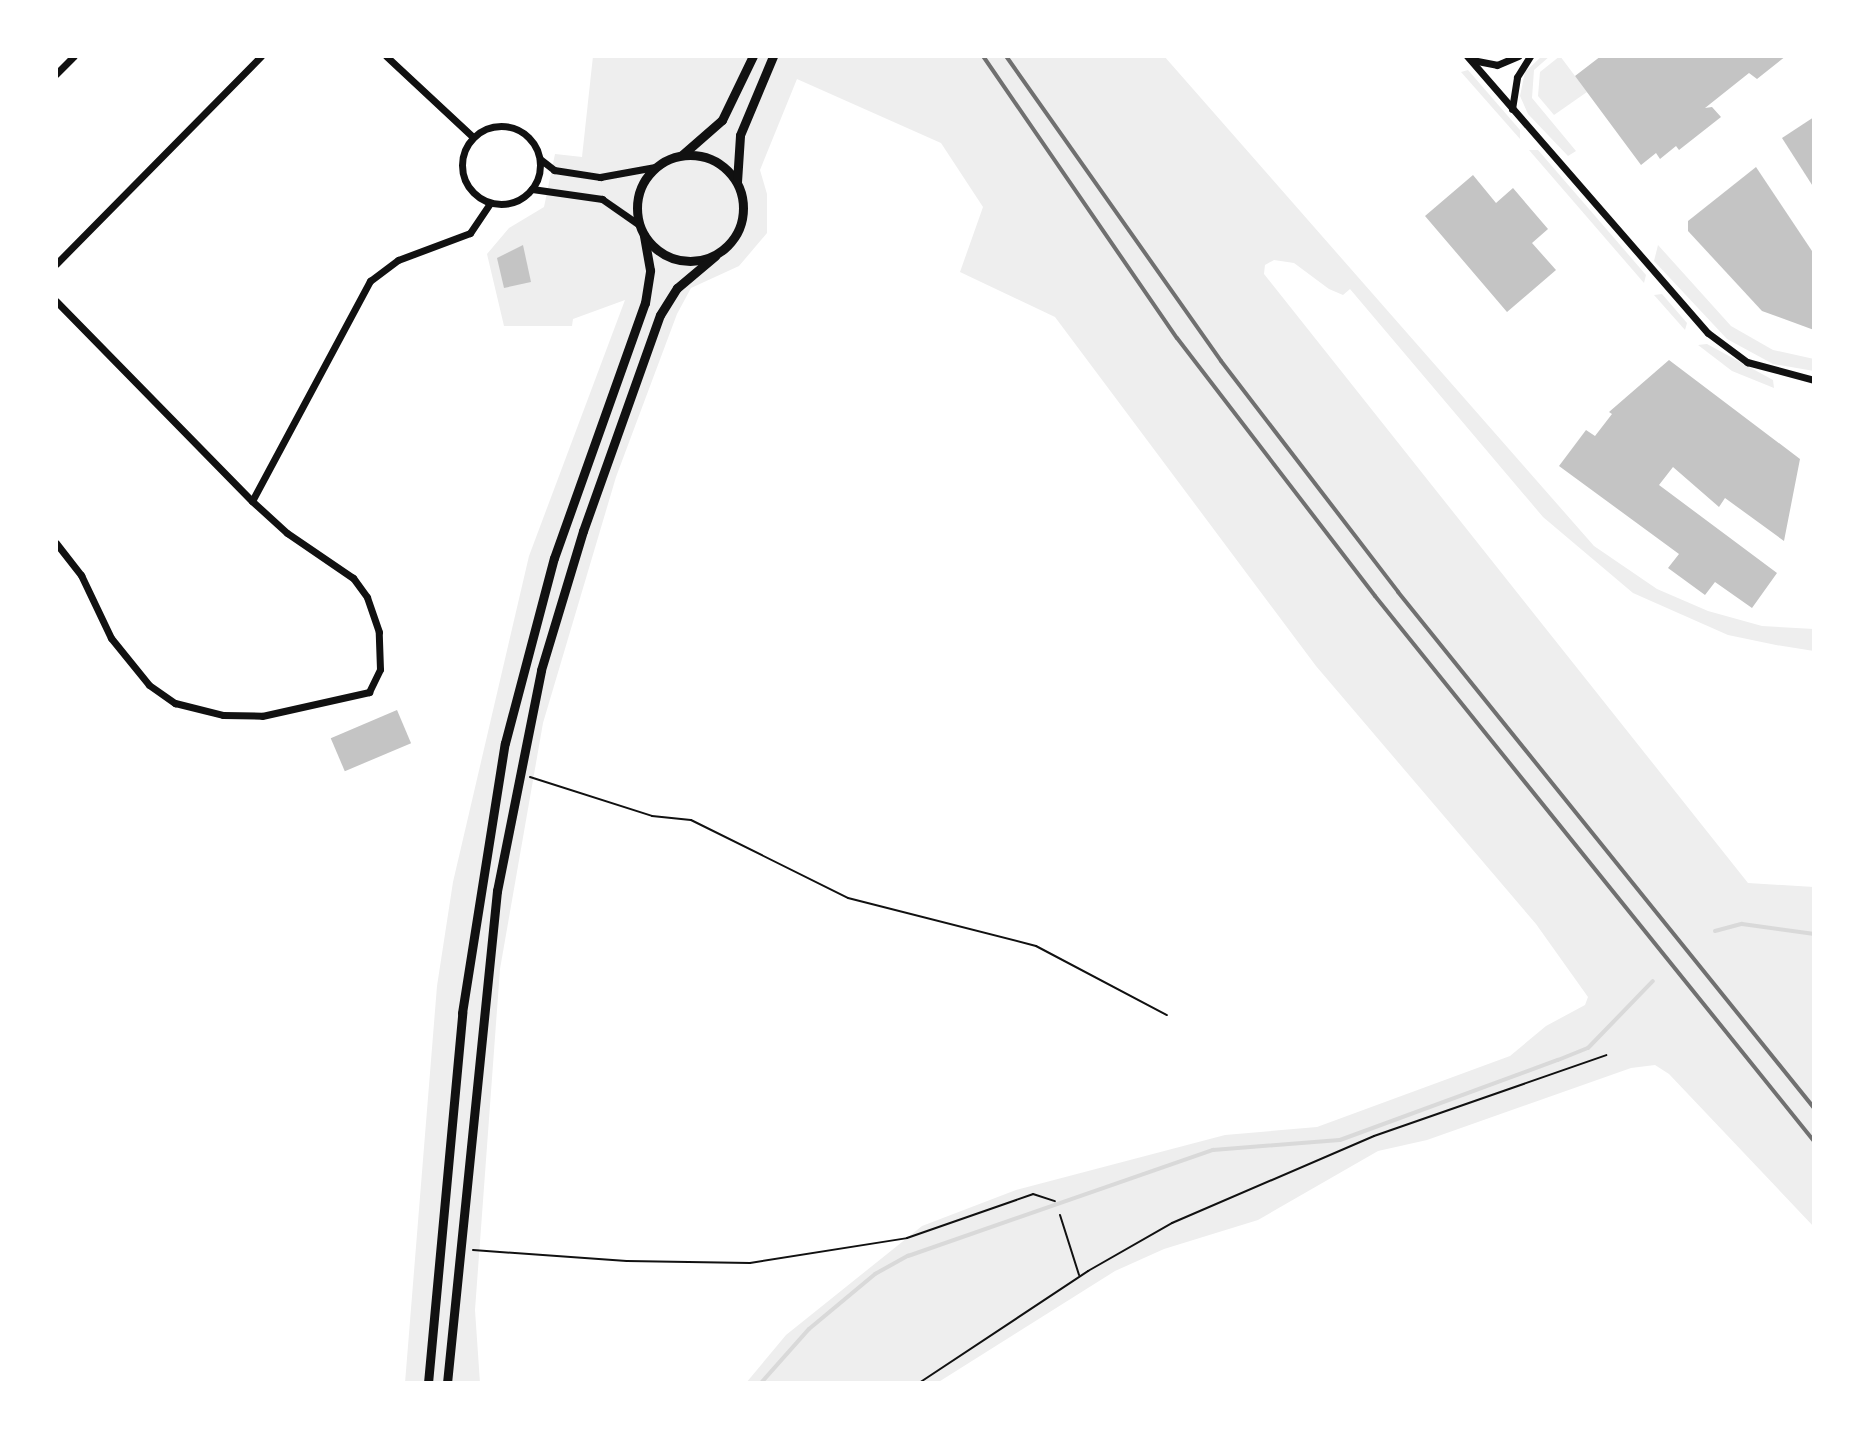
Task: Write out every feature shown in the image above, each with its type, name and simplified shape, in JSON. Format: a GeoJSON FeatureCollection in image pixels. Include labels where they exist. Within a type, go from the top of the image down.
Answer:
{"type":"FeatureCollection","features":[{"type":"Feature","properties":{"kind":"street"},"geometry":{"type":"LineString","coordinates":[[56,74],[74,56]]}},
{"type":"Feature","properties":{"kind":"street"},"geometry":{"type":"LineString","coordinates":[[56,264],[261,56]]}},
{"type":"Feature","properties":{"kind":"street"},"geometry":{"type":"LineString","coordinates":[[386,56],[473,137]]}},
{"type":"Feature","properties":{"kind":"street"},"geometry":{"type":"LineString","coordinates":[[540,159],[532,189],[513,203],[490,203],[464,180],[462,156],[473,137],[484,129],[508,126],[529,138],[540,159],[554,170],[600,177],[655,167],[682,155],[722,120],[753,56]]}},
{"type":"Feature","properties":{"kind":"street"},"geometry":{"type":"LineString","coordinates":[[447,1383],[486,974],[518,773],[560,602],[660,315],[677,288],[729,246],[741,224],[742,199],[737,183],[740,135],[773,56]]}},
{"type":"Feature","properties":{"kind":"street"},"geometry":{"type":"LineString","coordinates":[[1468,57],[1485,66],[1518,56]]}},
{"type":"Feature","properties":{"kind":"street"},"geometry":{"type":"LineString","coordinates":[[1512,109],[1517,77],[1530,56]]}},
{"type":"Feature","properties":{"kind":"street"},"geometry":{"type":"LineString","coordinates":[[1468,57],[1708,333],[1747,362],[1814,380]]}},
{"type":"Feature","properties":{"kind":"street"},"geometry":{"type":"LineString","coordinates":[[682,155],[714,160],[737,183]]}},
{"type":"Feature","properties":{"kind":"street"},"geometry":{"type":"LineString","coordinates":[[428,1383],[462,1013],[505,743],[554,558],[645,303],[650,270],[644,236],[638,224],[638,193],[655,167]]}},
{"type":"Feature","properties":{"kind":"street"},"geometry":{"type":"LineString","coordinates":[[532,189],[593,196],[638,224]]}},
{"type":"Feature","properties":{"kind":"street"},"geometry":{"type":"LineString","coordinates":[[252,501],[370,281],[398,260],[470,233],[490,203]]}},
{"type":"Feature","properties":{"kind":"street"},"geometry":{"type":"LineString","coordinates":[[644,236],[668,258],[700,262],[715,256]]}},
{"type":"Feature","properties":{"kind":"street"},"geometry":{"type":"LineString","coordinates":[[56,301],[252,501],[287,533],[353,578],[367,597],[379,632],[378,677],[369,692],[262,716],[223,715],[175,703],[149,685],[111,638],[81,575],[56,543]]}},
{"type":"Feature","properties":{"kind":"path"},"geometry":{"type":"LineString","coordinates":[[518,773],[652,816],[691,820],[848,898],[1036,946],[1167,1015]]}},
{"type":"Feature","properties":{"kind":"path"},"geometry":{"type":"LineString","coordinates":[[919,1383],[1080,1276],[1172,1223],[1341,1150],[1606,1055]]}},
{"type":"Feature","properties":{"kind":"path"},"geometry":{"type":"LineString","coordinates":[[459,1249],[627,1261],[750,1263],[907,1238],[1033,1194],[1055,1201]]}},
{"type":"Feature","properties":{"kind":"path"},"geometry":{"type":"LineString","coordinates":[[1060,1215],[1080,1276]]}},
{"type":"Feature","properties":{"kind":"shaded area"},"geometry":{"type":"Polygon","coordinates":[[[593,56],[1164,56],[1594,546],[1657,589],[1708,611],[1762,626],[1814,629],[1814,651],[1776,645],[1728,635],[1633,593],[1543,517],[1350,289],[1343,295],[1329,289],[1294,263],[1274,260],[1265,265],[1264,274],[1748,883],[1814,887],[1814,1227],[1669,1074],[1655,1065],[1631,1068],[1427,1140],[1378,1151],[1258,1220],[1164,1249],[1115,1271],[937,1383],[746,1383],[786,1335],[922,1226],[1016,1190],[1225,1135],[1317,1127],[1510,1056],[1546,1026],[1585,1005],[1588,997],[1536,924],[1316,666],[1055,317],[960,272],[983,207],[941,143],[797,79],[760,170],[767,194],[767,233],[739,266],[691,288],[677,314],[616,477],[543,723],[500,969],[475,1310],[480,1383],[405,1383],[437,986],[453,882],[529,556],[625,300],[573,319],[572,326],[504,326],[487,254],[509,228],[544,207],[555,154],[582,157],[593,56]]]}},
{"type":"Feature","properties":{"kind":"shaded area"},"geometry":{"type":"Polygon","coordinates":[[[1542,56],[1550,56],[1534,70],[1532,98],[1576,151],[1568,156],[1528,114],[1520,96],[1525,72],[1542,56]]]}},
{"type":"Feature","properties":{"kind":"shaded area"},"geometry":{"type":"Polygon","coordinates":[[[1560,56],[1587,92],[1554,115],[1538,96],[1540,72],[1560,56]]]}},
{"type":"Feature","properties":{"kind":"shaded area"},"geometry":{"type":"Polygon","coordinates":[[[1468,70],[1520,130],[1520,139],[1461,72],[1468,70]]]}},
{"type":"Feature","properties":{"kind":"shaded area"},"geometry":{"type":"Polygon","coordinates":[[[1529,150],[1538,150],[1646,275],[1644,283],[1529,150]]]}},
{"type":"Feature","properties":{"kind":"shaded area"},"geometry":{"type":"Polygon","coordinates":[[[1658,245],[1731,326],[1773,350],[1814,359],[1814,371],[1773,364],[1727,339],[1654,261],[1658,245]]]}},
{"type":"Feature","properties":{"kind":"shaded area"},"geometry":{"type":"Polygon","coordinates":[[[1662,294],[1687,323],[1685,330],[1654,295],[1662,294]]]}},
{"type":"Feature","properties":{"kind":"shaded area"},"geometry":{"type":"Polygon","coordinates":[[[1707,344],[1773,380],[1774,388],[1732,371],[1698,345],[1707,344]]]}},
{"type":"Feature","properties":{"kind":"building"},"geometry":{"type":"Polygon","coordinates":[[[1601,56],[1786,56],[1757,79],[1749,73],[1705,108],[1712,107],[1721,117],[1679,150],[1676,146],[1660,159],[1656,153],[1641,165],[1575,76],[1601,56]]]}},
{"type":"Feature","properties":{"kind":"building"},"geometry":{"type":"Polygon","coordinates":[[[1814,117],[1814,188],[1782,138],[1814,117]]]}},
{"type":"Feature","properties":{"kind":"building"},"geometry":{"type":"Polygon","coordinates":[[[1756,167],[1814,254],[1814,330],[1762,311],[1688,231],[1688,221],[1756,167]]]}},
{"type":"Feature","properties":{"kind":"building"},"geometry":{"type":"Polygon","coordinates":[[[1473,175],[1496,203],[1513,188],[1548,229],[1532,243],[1556,270],[1507,312],[1425,216],[1473,175]]]}},
{"type":"Feature","properties":{"kind":"building"},"geometry":{"type":"Polygon","coordinates":[[[523,245],[531,282],[504,288],[497,258],[523,245]]]}},
{"type":"Feature","properties":{"kind":"building"},"geometry":{"type":"Polygon","coordinates":[[[1669,360],[1800,459],[1784,541],[1725,498],[1719,507],[1673,467],[1659,485],[1777,573],[1752,608],[1715,582],[1705,595],[1668,568],[1679,554],[1559,466],[1586,430],[1595,436],[1612,414],[1609,412],[1669,360]]]}},
{"type":"Feature","properties":{"kind":"building"},"geometry":{"type":"Polygon","coordinates":[[[397,710],[411,743],[345,771],[331,738],[397,710]]]}},
{"type":"Feature","properties":{"kind":"waterway"},"geometry":{"type":"LineString","coordinates":[[1715,931],[1742,924],[1814,934]]}},
{"type":"Feature","properties":{"kind":"waterway"},"geometry":{"type":"LineString","coordinates":[[761,1383],[809,1329],[875,1274],[908,1256],[1213,1150],[1340,1140],[1558,1060],[1588,1048],[1653,981]]}},
{"type":"Feature","properties":{"kind":"railway"},"geometry":{"type":"LineString","coordinates":[[983,56],[1177,338],[1375,596],[1814,1141]]}},
{"type":"Feature","properties":{"kind":"railway"},"geometry":{"type":"LineString","coordinates":[[1006,56],[1221,361],[1398,592],[1814,1108]]}}]}
